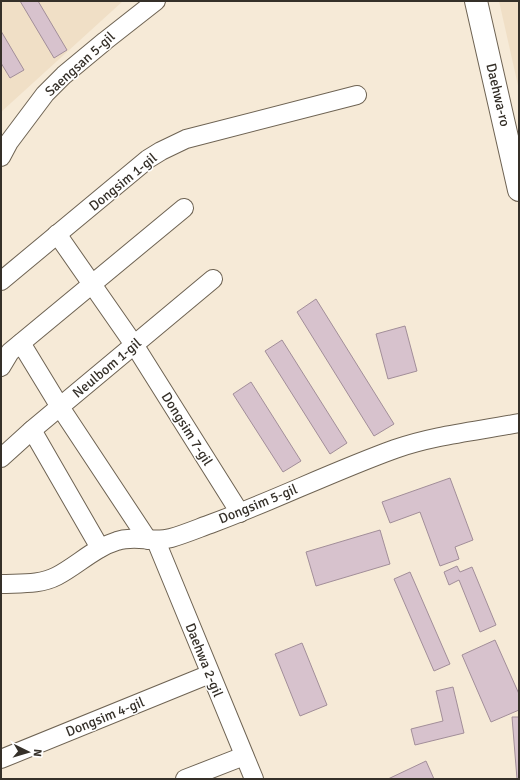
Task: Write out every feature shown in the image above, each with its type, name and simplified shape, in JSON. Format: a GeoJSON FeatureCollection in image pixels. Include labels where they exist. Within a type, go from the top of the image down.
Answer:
{"type":"FeatureCollection","features":[{"type":"Feature","properties":{"kind":"main road","name":"Daehwa-ro"},"geometry":{"type":"LineString","coordinates":[[476,1],[519,190]]}},
{"type":"Feature","properties":{"kind":"street","name":"Saengsan 5-gil"},"geometry":{"type":"LineString","coordinates":[[4,146],[45,94],[64,75],[105,40],[156,1]]}},
{"type":"Feature","properties":{"kind":"street","name":"Dongsim 1-gil"},"geometry":{"type":"LineString","coordinates":[[1,281],[148,159],[161,151],[186,139],[357,95]]}},
{"type":"Feature","properties":{"kind":"street"},"geometry":{"type":"LineString","coordinates":[[1,367],[10,352],[184,208]]}},
{"type":"Feature","properties":{"kind":"street","name":"Dongsim 7-gil"},"geometry":{"type":"LineString","coordinates":[[58,234],[135,346],[240,513]]}},
{"type":"Feature","properties":{"kind":"street","name":"Neulbom 1-gil"},"geometry":{"type":"LineString","coordinates":[[1,458],[32,430],[214,279]]}},
{"type":"Feature","properties":{"kind":"street","name":"Daehwa 2-gil"},"geometry":{"type":"LineString","coordinates":[[21,343],[60,407],[152,540],[254,779]]}},
{"type":"Feature","properties":{"kind":"street","name":"Dongsim 5-gil"},"geometry":{"type":"LineString","coordinates":[[1,584],[35,583],[57,576],[100,548],[118,540],[152,540],[171,538],[240,513],[335,472],[397,449],[429,440],[519,423]]}},
{"type":"Feature","properties":{"kind":"street"},"geometry":{"type":"LineString","coordinates":[[32,430],[100,548]]}},
{"type":"Feature","properties":{"kind":"street","name":"Dongsim 4-gil"},"geometry":{"type":"LineString","coordinates":[[1,759],[210,674]]}},
{"type":"Feature","properties":{"kind":"street"},"geometry":{"type":"LineString","coordinates":[[186,779],[244,756]]}},
{"type":"Feature","properties":{"kind":"shaded area"},"geometry":{"type":"Polygon","coordinates":[[[1,1],[123,1],[1,112],[1,1]]]}},
{"type":"Feature","properties":{"kind":"shaded area"},"geometry":{"type":"Polygon","coordinates":[[[499,1],[519,1],[519,90],[499,1]]]}},
{"type":"Feature","properties":{"kind":"building"},"geometry":{"type":"Polygon","coordinates":[[[20,1],[38,1],[67,50],[54,58],[20,1]]]}},
{"type":"Feature","properties":{"kind":"building"},"geometry":{"type":"Polygon","coordinates":[[[1,31],[24,70],[10,78],[1,63],[1,31]]]}},
{"type":"Feature","properties":{"kind":"building"},"geometry":{"type":"Polygon","coordinates":[[[316,299],[394,424],[374,436],[297,312],[316,299]]]}},
{"type":"Feature","properties":{"kind":"building"},"geometry":{"type":"Polygon","coordinates":[[[405,326],[417,371],[388,379],[376,334],[405,326]]]}},
{"type":"Feature","properties":{"kind":"building"},"geometry":{"type":"Polygon","coordinates":[[[282,340],[347,443],[330,454],[265,351],[282,340]]]}},
{"type":"Feature","properties":{"kind":"building"},"geometry":{"type":"Polygon","coordinates":[[[251,382],[301,461],[283,472],[233,394],[251,382]]]}},
{"type":"Feature","properties":{"kind":"building"},"geometry":{"type":"Polygon","coordinates":[[[450,478],[473,540],[455,547],[459,559],[440,566],[420,512],[390,523],[382,502],[450,478]]]}},
{"type":"Feature","properties":{"kind":"building"},"geometry":{"type":"Polygon","coordinates":[[[380,530],[390,564],[316,586],[306,552],[380,530]]]}},
{"type":"Feature","properties":{"kind":"building"},"geometry":{"type":"Polygon","coordinates":[[[457,566],[460,572],[472,567],[496,625],[480,632],[459,580],[449,585],[444,572],[457,566]]]}},
{"type":"Feature","properties":{"kind":"building"},"geometry":{"type":"Polygon","coordinates":[[[410,572],[450,664],[434,671],[394,579],[410,572]]]}},
{"type":"Feature","properties":{"kind":"building"},"geometry":{"type":"Polygon","coordinates":[[[495,640],[519,694],[519,710],[491,722],[462,655],[495,640]]]}},
{"type":"Feature","properties":{"kind":"building"},"geometry":{"type":"Polygon","coordinates":[[[302,643],[327,705],[300,716],[275,654],[302,643]]]}},
{"type":"Feature","properties":{"kind":"building"},"geometry":{"type":"Polygon","coordinates":[[[453,687],[464,733],[415,745],[411,729],[443,721],[436,691],[453,687]]]}},
{"type":"Feature","properties":{"kind":"building"},"geometry":{"type":"Polygon","coordinates":[[[512,717],[519,717],[519,779],[517,779],[512,717]]]}},
{"type":"Feature","properties":{"kind":"building"},"geometry":{"type":"Polygon","coordinates":[[[426,761],[434,779],[388,779],[426,761]]]}}]}
